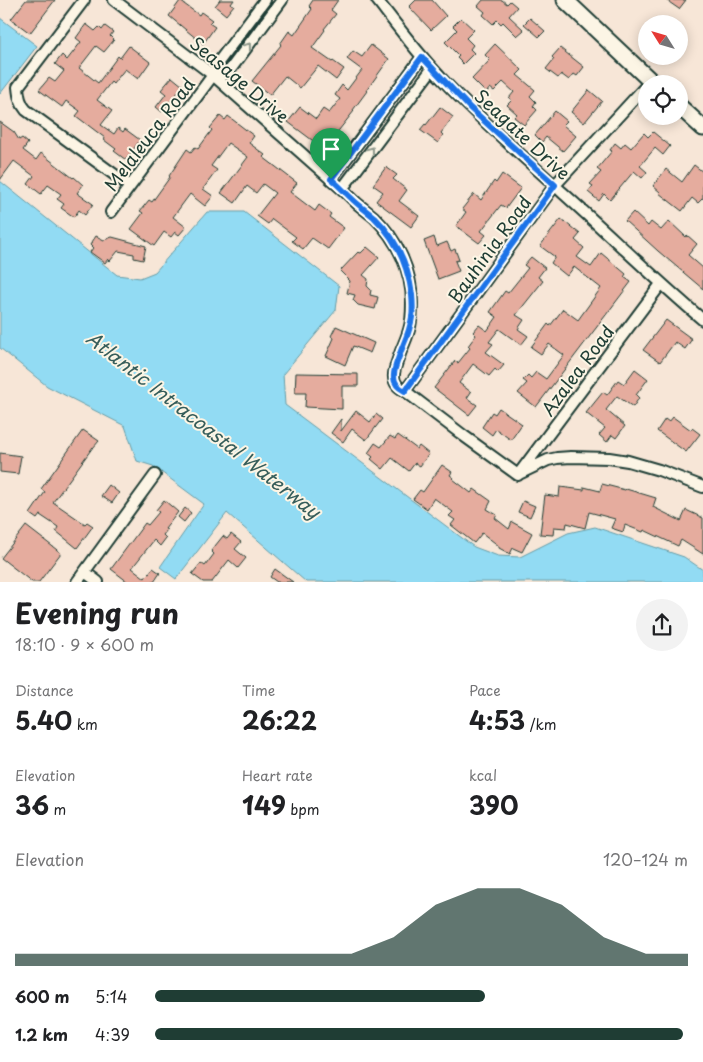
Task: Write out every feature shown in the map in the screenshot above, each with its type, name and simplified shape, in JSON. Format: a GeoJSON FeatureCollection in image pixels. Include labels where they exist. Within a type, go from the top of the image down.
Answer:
{"type":"FeatureCollection","features":[{"type":"Feature","properties":{"kind":"main road"},"geometry":{"type":"LineString","coordinates":[[565,0],[641,75]]}},
{"type":"Feature","properties":{"kind":"main road"},"geometry":{"type":"LineString","coordinates":[[688,114],[703,128]]}},
{"type":"Feature","properties":{"kind":"street"},"geometry":{"type":"LineString","coordinates":[[84,0],[18,87],[19,96],[21,104],[26,110],[112,175],[130,186]]}},
{"type":"Feature","properties":{"kind":"street","name":"Seasage Drive"},"geometry":{"type":"LineString","coordinates":[[114,0],[213,75],[374,217],[390,235],[400,252],[408,274],[412,296],[412,320],[393,376],[396,384],[399,389],[405,391],[518,475]]}},
{"type":"Feature","properties":{"kind":"street","name":"Melaleuca Road"},"geometry":{"type":"LineString","coordinates":[[111,212],[213,75],[217,64],[265,0]]}},
{"type":"Feature","properties":{"kind":"street","name":"Melaleuca Road"},"geometry":{"type":"LineString","coordinates":[[213,75],[227,74],[282,0]]}},
{"type":"Feature","properties":{"kind":"street","name":"Seagate Drive"},"geometry":{"type":"LineString","coordinates":[[379,0],[393,22],[422,57],[470,108],[620,244],[661,284],[703,320]]}},
{"type":"Feature","properties":{"kind":"street"},"geometry":{"type":"LineString","coordinates":[[331,179],[422,57]]}},
{"type":"Feature","properties":{"kind":"street"},"geometry":{"type":"LineString","coordinates":[[342,189],[432,68]]}},
{"type":"Feature","properties":{"kind":"street","name":"Bauhinia Road"},"geometry":{"type":"LineString","coordinates":[[405,391],[555,185],[638,97]]}},
{"type":"Feature","properties":{"kind":"street","name":"Azalea Road"},"geometry":{"type":"LineString","coordinates":[[518,475],[661,284]]}},
{"type":"Feature","properties":{"kind":"street"},"geometry":{"type":"LineString","coordinates":[[518,475],[548,460],[557,458],[609,458],[628,461],[659,470],[703,487]]}},
{"type":"Feature","properties":{"kind":"street"},"geometry":{"type":"LineString","coordinates":[[77,582],[155,475]]}},
{"type":"Feature","properties":{"kind":"street"},"geometry":{"type":"LineString","coordinates":[[85,572],[98,582]]}},
{"type":"Feature","properties":{"kind":"water"},"geometry":{"type":"Polygon","coordinates":[[[0,18],[37,46],[0,94],[0,18]]]}},
{"type":"Feature","properties":{"kind":"water","name":"Atlantic Intracoastal Waterway"},"geometry":{"type":"Polygon","coordinates":[[[0,181],[117,275],[140,278],[155,272],[207,212],[244,212],[339,286],[336,310],[283,374],[285,405],[474,547],[498,556],[520,557],[568,533],[595,527],[684,557],[703,570],[703,582],[306,582],[227,513],[176,579],[160,567],[204,504],[153,466],[137,461],[125,426],[47,386],[0,348],[0,181]]]}},
{"type":"Feature","properties":{"kind":"building"},"geometry":{"type":"Polygon","coordinates":[[[26,0],[55,0],[30,33],[11,19],[26,0]]]}},
{"type":"Feature","properties":{"kind":"building"},"geometry":{"type":"Polygon","coordinates":[[[220,0],[234,0],[231,4],[234,5],[226,15],[215,6],[220,0]]]}},
{"type":"Feature","properties":{"kind":"building"},"geometry":{"type":"Polygon","coordinates":[[[313,0],[338,0],[331,10],[336,14],[312,48],[344,69],[336,80],[318,66],[300,88],[285,76],[270,95],[252,81],[281,45],[289,31],[294,35],[312,9],[309,6],[313,0]]]}},
{"type":"Feature","properties":{"kind":"building"},"geometry":{"type":"Polygon","coordinates":[[[416,0],[432,0],[446,16],[431,30],[409,7],[416,0]]]}},
{"type":"Feature","properties":{"kind":"building"},"geometry":{"type":"Polygon","coordinates":[[[483,0],[502,0],[507,4],[510,1],[517,7],[509,16],[524,30],[517,36],[503,22],[501,24],[497,20],[493,24],[483,15],[485,12],[478,6],[483,0]]]}},
{"type":"Feature","properties":{"kind":"building"},"geometry":{"type":"Polygon","coordinates":[[[666,0],[686,0],[679,9],[666,0]]]}},
{"type":"Feature","properties":{"kind":"building"},"geometry":{"type":"Polygon","coordinates":[[[180,1],[199,15],[201,12],[212,20],[209,23],[215,27],[203,44],[169,16],[180,1]]]}},
{"type":"Feature","properties":{"kind":"building"},"geometry":{"type":"Polygon","coordinates":[[[461,18],[474,30],[466,38],[473,45],[470,49],[474,53],[463,64],[457,58],[459,56],[445,42],[457,30],[453,26],[461,18]]]}},
{"type":"Feature","properties":{"kind":"building"},"geometry":{"type":"Polygon","coordinates":[[[530,18],[545,31],[539,37],[524,24],[530,18]]]}},
{"type":"Feature","properties":{"kind":"building"},"geometry":{"type":"Polygon","coordinates":[[[86,24],[95,31],[99,27],[102,30],[105,26],[113,32],[110,36],[114,40],[104,52],[96,46],[79,68],[98,83],[118,56],[120,58],[129,46],[150,62],[138,79],[125,69],[113,84],[111,82],[97,100],[112,111],[101,125],[114,134],[118,128],[123,132],[125,129],[140,140],[126,160],[114,151],[116,149],[104,140],[105,138],[76,116],[80,111],[66,101],[62,107],[39,90],[49,78],[55,82],[64,71],[55,64],[62,55],[67,60],[81,42],[76,38],[86,24]]]}},
{"type":"Feature","properties":{"kind":"building"},"geometry":{"type":"Polygon","coordinates":[[[495,44],[522,70],[517,75],[535,90],[530,96],[536,102],[533,106],[537,110],[524,125],[514,117],[517,114],[507,105],[512,100],[509,98],[514,92],[503,82],[494,91],[490,88],[486,93],[472,79],[490,60],[485,55],[495,44]]]}},
{"type":"Feature","properties":{"kind":"building"},"geometry":{"type":"Polygon","coordinates":[[[371,45],[389,59],[354,111],[324,149],[288,122],[300,107],[316,119],[323,109],[329,113],[340,99],[335,95],[342,85],[347,90],[362,70],[347,59],[353,51],[362,57],[371,45]]]}},
{"type":"Feature","properties":{"kind":"building"},"geometry":{"type":"Polygon","coordinates":[[[560,48],[584,67],[577,76],[574,74],[569,80],[561,74],[558,78],[546,69],[554,59],[552,57],[560,48]]]}},
{"type":"Feature","properties":{"kind":"building"},"geometry":{"type":"Polygon","coordinates":[[[172,77],[183,86],[162,112],[156,107],[166,94],[161,90],[172,77]]]}},
{"type":"Feature","properties":{"kind":"building"},"geometry":{"type":"Polygon","coordinates":[[[589,90],[602,101],[584,123],[571,112],[589,90]]]}},
{"type":"Feature","properties":{"kind":"building"},"geometry":{"type":"Polygon","coordinates":[[[440,107],[453,117],[441,133],[443,135],[438,143],[420,130],[440,107]]]}},
{"type":"Feature","properties":{"kind":"building"},"geometry":{"type":"Polygon","coordinates":[[[555,111],[567,121],[563,125],[576,136],[563,151],[546,137],[542,142],[535,135],[555,111]]]}},
{"type":"Feature","properties":{"kind":"building"},"geometry":{"type":"Polygon","coordinates":[[[220,116],[225,120],[228,116],[254,136],[249,143],[265,155],[263,157],[297,183],[290,192],[315,211],[319,205],[331,214],[329,217],[344,228],[328,249],[312,238],[303,249],[292,241],[296,237],[272,219],[268,224],[257,216],[275,193],[263,184],[256,193],[247,186],[235,203],[221,193],[248,157],[228,143],[211,166],[217,170],[203,189],[213,196],[205,206],[190,194],[173,217],[186,227],[179,235],[175,232],[171,237],[164,232],[154,246],[131,229],[143,213],[140,211],[149,200],[152,202],[187,149],[191,152],[195,147],[198,149],[212,130],[210,128],[220,116]]]}},
{"type":"Feature","properties":{"kind":"building"},"geometry":{"type":"Polygon","coordinates":[[[0,122],[14,132],[19,140],[22,138],[28,143],[23,150],[36,160],[41,153],[83,185],[77,193],[93,204],[85,215],[79,210],[74,217],[61,208],[64,204],[57,199],[61,194],[48,185],[41,194],[28,184],[34,176],[14,161],[0,180],[0,122]]]}},
{"type":"Feature","properties":{"kind":"building"},"geometry":{"type":"Polygon","coordinates":[[[653,132],[670,146],[663,155],[655,148],[640,166],[647,172],[642,178],[634,171],[610,200],[604,194],[599,201],[588,192],[593,186],[590,184],[601,172],[597,169],[612,151],[610,150],[615,143],[621,148],[625,143],[631,148],[644,133],[648,137],[653,132]]]}},
{"type":"Feature","properties":{"kind":"building"},"geometry":{"type":"Polygon","coordinates":[[[694,165],[703,172],[703,198],[698,203],[692,198],[682,211],[653,186],[666,169],[682,182],[694,165]]]}},
{"type":"Feature","properties":{"kind":"building"},"geometry":{"type":"Polygon","coordinates":[[[386,167],[397,175],[393,179],[407,190],[399,201],[419,216],[411,227],[376,201],[383,192],[373,185],[386,167]]]}},
{"type":"Feature","properties":{"kind":"building"},"geometry":{"type":"Polygon","coordinates":[[[502,174],[521,188],[506,208],[501,205],[481,231],[486,235],[479,243],[456,226],[466,212],[462,209],[474,194],[481,200],[494,181],[496,183],[502,174]]]}},
{"type":"Feature","properties":{"kind":"building"},"geometry":{"type":"Polygon","coordinates":[[[633,212],[648,226],[651,222],[661,230],[669,221],[686,237],[687,235],[697,244],[688,255],[703,268],[703,289],[625,221],[633,212]]]}},
{"type":"Feature","properties":{"kind":"building"},"geometry":{"type":"Polygon","coordinates":[[[561,219],[580,234],[575,240],[584,248],[577,257],[591,267],[601,253],[626,274],[624,277],[631,282],[536,407],[518,393],[527,383],[523,380],[528,375],[531,378],[536,372],[546,379],[564,355],[549,344],[541,354],[531,347],[548,324],[550,326],[563,309],[578,320],[601,288],[574,267],[567,276],[551,263],[555,257],[540,246],[561,219]]]}},
{"type":"Feature","properties":{"kind":"building"},"geometry":{"type":"Polygon","coordinates":[[[96,236],[104,240],[112,237],[146,246],[143,260],[134,258],[134,254],[118,251],[110,261],[108,259],[105,263],[90,252],[93,248],[90,245],[96,236]]]}},
{"type":"Feature","properties":{"kind":"building"},"geometry":{"type":"Polygon","coordinates":[[[434,237],[437,246],[447,242],[451,251],[455,249],[459,260],[455,261],[459,271],[438,279],[424,241],[434,237]]]}},
{"type":"Feature","properties":{"kind":"building"},"geometry":{"type":"Polygon","coordinates":[[[367,247],[379,257],[363,275],[368,279],[367,286],[371,290],[370,295],[378,297],[375,309],[358,305],[353,300],[355,295],[347,293],[350,281],[340,271],[358,252],[361,253],[367,247]]]}},
{"type":"Feature","properties":{"kind":"building"},"geometry":{"type":"Polygon","coordinates":[[[531,257],[545,268],[538,277],[543,281],[516,315],[524,320],[518,329],[528,336],[521,345],[499,329],[489,342],[493,344],[486,352],[504,365],[498,372],[495,369],[489,376],[473,364],[459,383],[471,392],[467,398],[477,405],[469,415],[434,388],[455,361],[458,363],[470,348],[468,346],[476,335],[473,332],[479,325],[487,331],[497,317],[490,312],[505,291],[508,293],[528,268],[524,265],[531,257]]]}},
{"type":"Feature","properties":{"kind":"building"},"geometry":{"type":"Polygon","coordinates":[[[666,320],[692,339],[685,349],[675,342],[660,362],[643,350],[666,320]]]}},
{"type":"Feature","properties":{"kind":"building"},"geometry":{"type":"Polygon","coordinates":[[[336,326],[374,343],[370,353],[353,346],[345,365],[326,356],[334,338],[331,336],[336,326]]]}},
{"type":"Feature","properties":{"kind":"building"},"geometry":{"type":"Polygon","coordinates":[[[635,369],[648,379],[636,395],[639,398],[633,407],[617,396],[606,410],[625,426],[616,438],[612,435],[607,442],[599,435],[605,428],[586,413],[603,392],[607,395],[618,380],[624,384],[635,369]]]}},
{"type":"Feature","properties":{"kind":"building"},"geometry":{"type":"Polygon","coordinates":[[[296,373],[358,374],[358,386],[342,386],[342,409],[305,407],[306,393],[295,393],[296,373]]]}},
{"type":"Feature","properties":{"kind":"building"},"geometry":{"type":"Polygon","coordinates":[[[499,408],[522,424],[511,440],[496,429],[492,435],[482,427],[492,412],[495,414],[499,408]]]}},
{"type":"Feature","properties":{"kind":"building"},"geometry":{"type":"Polygon","coordinates":[[[356,411],[370,422],[376,414],[382,419],[366,440],[352,429],[343,442],[331,433],[341,419],[341,431],[356,411]]]}},
{"type":"Feature","properties":{"kind":"building"},"geometry":{"type":"Polygon","coordinates":[[[673,417],[700,434],[686,452],[657,431],[665,419],[669,422],[673,417]]]}},
{"type":"Feature","properties":{"kind":"building"},"geometry":{"type":"Polygon","coordinates":[[[83,430],[99,441],[53,502],[85,524],[87,522],[93,526],[77,548],[56,531],[58,527],[40,515],[37,519],[30,514],[45,492],[41,489],[83,430]]]}},
{"type":"Feature","properties":{"kind":"building"},"geometry":{"type":"Polygon","coordinates":[[[398,435],[417,449],[419,446],[429,454],[420,466],[415,463],[409,471],[392,458],[383,469],[371,459],[373,457],[368,453],[375,443],[381,447],[390,436],[395,439],[398,435]]]}},
{"type":"Feature","properties":{"kind":"building"},"geometry":{"type":"Polygon","coordinates":[[[0,453],[21,456],[18,474],[0,472],[0,453]]]}},
{"type":"Feature","properties":{"kind":"building"},"geometry":{"type":"Polygon","coordinates":[[[442,465],[452,472],[450,475],[453,479],[471,493],[474,489],[491,501],[487,509],[497,515],[495,518],[509,529],[512,522],[532,533],[522,552],[513,548],[510,554],[499,548],[482,533],[474,543],[451,525],[455,520],[449,516],[453,512],[434,498],[427,509],[413,499],[420,490],[423,492],[442,465]]]}},
{"type":"Feature","properties":{"kind":"building"},"geometry":{"type":"Polygon","coordinates":[[[602,484],[656,498],[653,507],[681,521],[686,510],[703,518],[703,554],[681,540],[678,546],[644,530],[643,532],[625,525],[623,532],[611,528],[615,519],[589,512],[585,528],[567,523],[566,528],[554,527],[553,535],[540,534],[545,495],[559,497],[560,487],[584,490],[584,487],[600,491],[602,484]]]}},
{"type":"Feature","properties":{"kind":"building"},"geometry":{"type":"Polygon","coordinates":[[[109,485],[119,493],[112,503],[101,496],[109,485]]]}},
{"type":"Feature","properties":{"kind":"building"},"geometry":{"type":"Polygon","coordinates":[[[164,500],[178,512],[165,529],[167,530],[163,535],[166,538],[160,546],[154,540],[132,568],[145,578],[153,568],[160,573],[154,582],[128,582],[111,569],[145,523],[148,525],[159,512],[156,510],[164,500]]]}},
{"type":"Feature","properties":{"kind":"building"},"geometry":{"type":"Polygon","coordinates":[[[523,501],[535,506],[530,517],[518,512],[523,501]]]}},
{"type":"Feature","properties":{"kind":"building"},"geometry":{"type":"Polygon","coordinates":[[[185,508],[191,513],[184,522],[178,517],[185,508]]]}},
{"type":"Feature","properties":{"kind":"building"},"geometry":{"type":"Polygon","coordinates":[[[26,526],[61,553],[39,582],[32,582],[1,558],[26,526]]]}},
{"type":"Feature","properties":{"kind":"building"},"geometry":{"type":"Polygon","coordinates":[[[231,534],[241,542],[235,549],[246,558],[238,568],[229,560],[212,582],[203,582],[192,574],[201,563],[205,566],[214,554],[211,551],[223,536],[227,539],[231,534]]]}},
{"type":"Feature","properties":{"kind":"building"},"geometry":{"type":"Polygon","coordinates":[[[275,569],[293,582],[277,582],[270,577],[275,569]]]}},
{"type":"Feature","properties":{"kind":"route"},"geometry":{"type":"LineString","coordinates":[[422,57],[470,108],[555,185],[405,391],[399,389],[393,376],[412,320],[412,296],[408,274],[400,252],[390,235],[374,217],[331,179],[422,57]]}}]}
